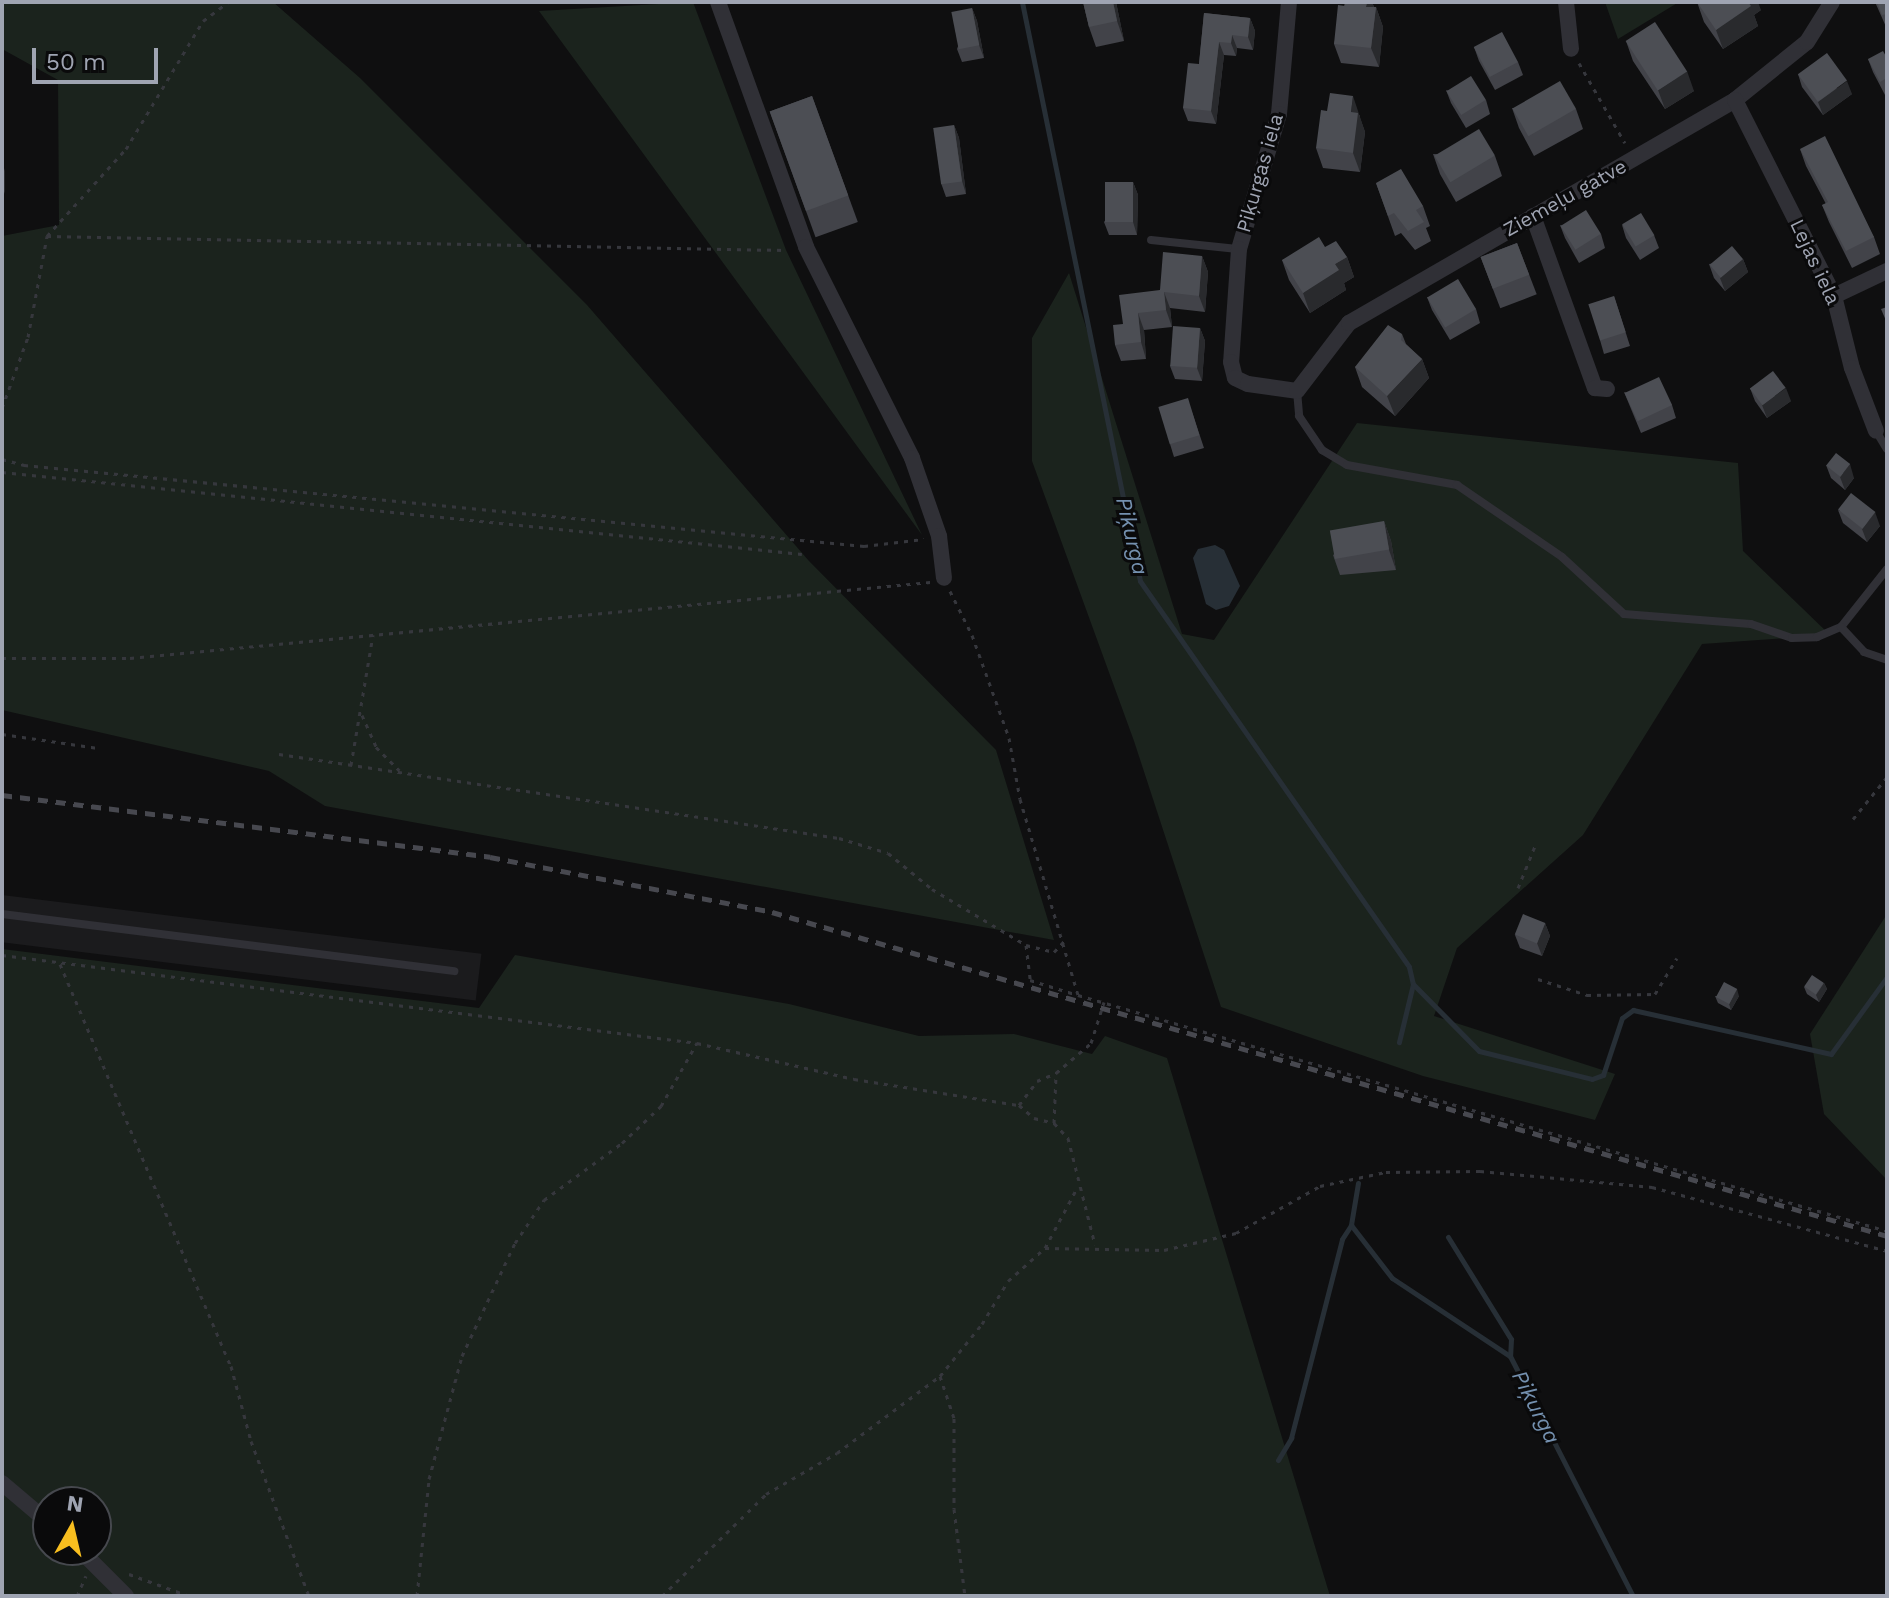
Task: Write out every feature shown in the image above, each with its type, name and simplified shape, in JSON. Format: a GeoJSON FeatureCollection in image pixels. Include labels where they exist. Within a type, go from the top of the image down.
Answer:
{"type":"FeatureCollection","features":[{"type":"Feature","properties":{"kind":"street"},"geometry":{"type":"LineString","coordinates":[[718,2],[791,211],[826,291],[869,364],[912,458],[939,536],[944,578]]}},
{"type":"Feature","properties":{"kind":"street","name":"Piķurgas iela"},"geometry":{"type":"LineString","coordinates":[[1289,2],[1279,114],[1239,249],[1231,362],[1235,378],[1264,388],[1297,391]]}},
{"type":"Feature","properties":{"kind":"street"},"geometry":{"type":"LineString","coordinates":[[1566,2],[1571,49]]}},
{"type":"Feature","properties":{"kind":"street","name":"Ziemeļu gatve"},"geometry":{"type":"LineString","coordinates":[[1297,391],[1349,323],[1735,100],[1807,42],[1832,2]]}},
{"type":"Feature","properties":{"kind":"street","name":"Lejas iela"},"geometry":{"type":"LineString","coordinates":[[1735,100],[1834,296],[1852,368],[1876,431]]}},
{"type":"Feature","properties":{"kind":"street"},"geometry":{"type":"LineString","coordinates":[[1533,216],[1595,388],[1607,389]]}},
{"type":"Feature","properties":{"kind":"street"},"geometry":{"type":"LineString","coordinates":[[1834,296],[1887,271]]}},
{"type":"Feature","properties":{"kind":"street"},"geometry":{"type":"LineString","coordinates":[[2,1483],[32,1508]]}},
{"type":"Feature","properties":{"kind":"street"},"geometry":{"type":"LineString","coordinates":[[96,1566],[126,1596]]}},
{"type":"Feature","properties":{"kind":"lane","name":"Piķurgas iela"},"geometry":{"type":"LineString","coordinates":[[1151,240],[1239,249]]}},
{"type":"Feature","properties":{"kind":"lane"},"geometry":{"type":"LineString","coordinates":[[1297,391],[1299,416],[1322,450],[1347,465],[1457,485],[1562,557],[1624,614],[1751,624],[1792,638],[1817,637],[1841,627],[1887,569]]}},
{"type":"Feature","properties":{"kind":"lane"},"geometry":{"type":"LineString","coordinates":[[1876,431],[1887,449]]}},
{"type":"Feature","properties":{"kind":"lane"},"geometry":{"type":"LineString","coordinates":[[1841,627],[1864,652],[1887,660]]}},
{"type":"Feature","properties":{"kind":"lane"},"geometry":{"type":"LineString","coordinates":[[2,914],[454,971]]}},
{"type":"Feature","properties":{"kind":"path"},"geometry":{"type":"LineString","coordinates":[[2,408],[28,337],[47,236],[126,149],[203,21],[228,2]]}},
{"type":"Feature","properties":{"kind":"path"},"geometry":{"type":"LineString","coordinates":[[1571,49],[1634,159]]}},
{"type":"Feature","properties":{"kind":"path"},"geometry":{"type":"LineString","coordinates":[[47,236],[786,250]]}},
{"type":"Feature","properties":{"kind":"path"},"geometry":{"type":"LineString","coordinates":[[2,459],[24,465],[864,546],[939,536]]}},
{"type":"Feature","properties":{"kind":"path"},"geometry":{"type":"LineString","coordinates":[[2,472],[802,554]]}},
{"type":"Feature","properties":{"kind":"path"},"geometry":{"type":"LineString","coordinates":[[2,658],[130,658],[905,587],[944,578],[972,635],[1009,738],[1020,799],[1065,940],[1078,995]]}},
{"type":"Feature","properties":{"kind":"path"},"geometry":{"type":"LineString","coordinates":[[351,765],[374,634]]}},
{"type":"Feature","properties":{"kind":"path"},"geometry":{"type":"LineString","coordinates":[[362,715],[376,747],[401,772]]}},
{"type":"Feature","properties":{"kind":"path"},"geometry":{"type":"LineString","coordinates":[[2,734],[98,748]]}},
{"type":"Feature","properties":{"kind":"path"},"geometry":{"type":"LineString","coordinates":[[279,754],[839,838],[888,853],[932,889],[1026,945],[1054,952],[1065,940]]}},
{"type":"Feature","properties":{"kind":"path"},"geometry":{"type":"LineString","coordinates":[[1853,819],[1887,777]]}},
{"type":"Feature","properties":{"kind":"path"},"geometry":{"type":"LineString","coordinates":[[1518,888],[1535,846]]}},
{"type":"Feature","properties":{"kind":"path"},"geometry":{"type":"LineString","coordinates":[[1026,945],[1030,980],[1887,1231]]}},
{"type":"Feature","properties":{"kind":"path"},"geometry":{"type":"LineString","coordinates":[[2,955],[697,1043],[854,1079],[1019,1105],[1034,1118],[1054,1123],[1068,1138],[1095,1245]]}},
{"type":"Feature","properties":{"kind":"path"},"geometry":{"type":"LineString","coordinates":[[1538,979],[1587,995],[1655,994],[1677,958]]}},
{"type":"Feature","properties":{"kind":"path"},"geometry":{"type":"LineString","coordinates":[[59,963],[231,1366],[251,1441],[309,1596]]}},
{"type":"Feature","properties":{"kind":"path"},"geometry":{"type":"LineString","coordinates":[[1019,1105],[1037,1081],[1056,1073],[1091,1043],[1104,1002]]}},
{"type":"Feature","properties":{"kind":"path"},"geometry":{"type":"LineString","coordinates":[[417,1596],[429,1479],[462,1356],[515,1243],[544,1200],[622,1143],[661,1106],[697,1043]]}},
{"type":"Feature","properties":{"kind":"path"},"geometry":{"type":"LineString","coordinates":[[1054,1123],[1056,1073]]}},
{"type":"Feature","properties":{"kind":"path"},"geometry":{"type":"LineString","coordinates":[[1045,1248],[1095,1245],[1164,1250],[1187,1246],[1236,1233],[1320,1186],[1386,1172],[1480,1171],[1652,1187],[1887,1251]]}},
{"type":"Feature","properties":{"kind":"path"},"geometry":{"type":"LineString","coordinates":[[662,1596],[766,1494],[837,1453],[940,1376],[982,1324],[1008,1281],[1045,1248],[1078,1187]]}},
{"type":"Feature","properties":{"kind":"path"},"geometry":{"type":"LineString","coordinates":[[940,1376],[954,1418],[954,1509],[965,1596]]}},
{"type":"Feature","properties":{"kind":"shaded area"},"geometry":{"type":"Polygon","coordinates":[[[2,2],[273,2],[360,78],[587,305],[809,561],[996,750],[1054,940],[325,806],[269,771],[2,710],[2,236],[59,225],[58,80],[2,49],[2,2]]]}},
{"type":"Feature","properties":{"kind":"shaded area"},"geometry":{"type":"Polygon","coordinates":[[[693,2],[786,250],[922,535],[539,11],[693,2]]]}},
{"type":"Feature","properties":{"kind":"shaded area"},"geometry":{"type":"Polygon","coordinates":[[[1605,2],[1679,2],[1618,39],[1605,2]]]}},
{"type":"Feature","properties":{"kind":"shaded area"},"geometry":{"type":"Polygon","coordinates":[[[1069,273],[1182,634],[1214,640],[1357,423],[1738,463],[1743,551],[1830,635],[1702,644],[1583,835],[1457,948],[1434,1016],[1615,1074],[1595,1120],[1423,1076],[1221,1007],[1134,741],[1032,461],[1032,338],[1069,273]]]}},
{"type":"Feature","properties":{"kind":"shaded area"},"geometry":{"type":"Polygon","coordinates":[[[1215,545],[1224,550],[1240,586],[1229,606],[1216,610],[1206,604],[1193,558],[1198,549],[1215,545]]]}},
{"type":"Feature","properties":{"kind":"shaded area"},"geometry":{"type":"Polygon","coordinates":[[[2,895],[481,954],[476,1001],[2,942],[2,895]]]}},
{"type":"Feature","properties":{"kind":"shaded area"},"geometry":{"type":"Polygon","coordinates":[[[1887,914],[1887,1180],[1824,1114],[1810,1034],[1887,914]]]}},
{"type":"Feature","properties":{"kind":"shaded area"},"geometry":{"type":"Polygon","coordinates":[[[2,949],[479,1008],[515,955],[789,1004],[919,1036],[1014,1034],[1092,1054],[1105,1036],[1167,1058],[1330,1596],[2,1596],[2,949]]]}},
{"type":"Feature","properties":{"kind":"building"},"geometry":{"type":"Polygon","coordinates":[[[1083,2],[1113,2],[1117,21],[1089,27],[1083,2]]]}},
{"type":"Feature","properties":{"kind":"building"},"geometry":{"type":"Polygon","coordinates":[[[1345,2],[1367,2],[1366,7],[1376,7],[1371,48],[1334,44],[1338,5],[1345,6],[1345,2]]]}},
{"type":"Feature","properties":{"kind":"building"},"geometry":{"type":"Polygon","coordinates":[[[1697,2],[1748,2],[1751,6],[1716,30],[1697,2]]]}},
{"type":"Feature","properties":{"kind":"building"},"geometry":{"type":"Polygon","coordinates":[[[1877,2],[1887,2],[1887,14],[1882,15],[1877,2]]]}},
{"type":"Feature","properties":{"kind":"building"},"geometry":{"type":"Polygon","coordinates":[[[972,8],[979,45],[959,49],[951,12],[972,8]]]}},
{"type":"Feature","properties":{"kind":"building"},"geometry":{"type":"Polygon","coordinates":[[[1204,13],[1250,18],[1248,37],[1232,35],[1231,43],[1219,42],[1211,111],[1183,108],[1188,63],[1199,64],[1204,13]]]}},
{"type":"Feature","properties":{"kind":"building"},"geometry":{"type":"Polygon","coordinates":[[[1655,22],[1687,71],[1658,91],[1626,41],[1655,22]]]}},
{"type":"Feature","properties":{"kind":"building"},"geometry":{"type":"Polygon","coordinates":[[[1502,32],[1518,62],[1490,77],[1474,47],[1502,32]]]}},
{"type":"Feature","properties":{"kind":"building"},"geometry":{"type":"Polygon","coordinates":[[[1883,51],[1887,58],[1887,78],[1880,82],[1868,59],[1883,51]]]}},
{"type":"Feature","properties":{"kind":"building"},"geometry":{"type":"Polygon","coordinates":[[[1827,53],[1847,81],[1818,102],[1798,74],[1827,53]]]}},
{"type":"Feature","properties":{"kind":"building"},"geometry":{"type":"Polygon","coordinates":[[[1471,76],[1486,100],[1461,115],[1446,91],[1471,76]]]}},
{"type":"Feature","properties":{"kind":"building"},"geometry":{"type":"Polygon","coordinates":[[[1560,81],[1576,109],[1528,136],[1512,108],[1560,81]]]}},
{"type":"Feature","properties":{"kind":"building"},"geometry":{"type":"Polygon","coordinates":[[[1330,93],[1353,96],[1351,112],[1358,113],[1353,153],[1316,148],[1321,110],[1327,111],[1330,93]]]}},
{"type":"Feature","properties":{"kind":"building"},"geometry":{"type":"Polygon","coordinates":[[[812,96],[848,196],[806,211],[770,111],[812,96]]]}},
{"type":"Feature","properties":{"kind":"building"},"geometry":{"type":"Polygon","coordinates":[[[954,125],[962,181],[941,184],[933,128],[954,125]]]}},
{"type":"Feature","properties":{"kind":"building"},"geometry":{"type":"Polygon","coordinates":[[[1479,129],[1495,156],[1450,182],[1434,156],[1479,129]]]}},
{"type":"Feature","properties":{"kind":"building"},"geometry":{"type":"Polygon","coordinates":[[[1825,136],[1874,237],[1846,251],[1822,205],[1828,202],[1800,149],[1825,136]]]}},
{"type":"Feature","properties":{"kind":"building"},"geometry":{"type":"Polygon","coordinates":[[[1401,169],[1423,206],[1416,210],[1424,222],[1408,231],[1394,213],[1388,216],[1376,183],[1401,169]]]}},
{"type":"Feature","properties":{"kind":"building"},"geometry":{"type":"Polygon","coordinates":[[[1105,182],[1133,182],[1133,222],[1105,222],[1105,182]]]}},
{"type":"Feature","properties":{"kind":"building"},"geometry":{"type":"Polygon","coordinates":[[[1586,210],[1601,234],[1575,250],[1561,226],[1586,210]]]}},
{"type":"Feature","properties":{"kind":"building"},"geometry":{"type":"Polygon","coordinates":[[[1641,213],[1654,235],[1636,247],[1622,224],[1641,213]]]}},
{"type":"Feature","properties":{"kind":"building"},"geometry":{"type":"Polygon","coordinates":[[[1319,237],[1325,247],[1336,241],[1347,257],[1335,264],[1339,270],[1303,293],[1282,260],[1319,237]]]}},
{"type":"Feature","properties":{"kind":"building"},"geometry":{"type":"Polygon","coordinates":[[[1517,243],[1529,275],[1493,289],[1481,257],[1517,243]]]}},
{"type":"Feature","properties":{"kind":"building"},"geometry":{"type":"Polygon","coordinates":[[[1732,246],[1743,259],[1721,278],[1710,265],[1732,246]]]}},
{"type":"Feature","properties":{"kind":"building"},"geometry":{"type":"Polygon","coordinates":[[[1163,252],[1202,256],[1199,296],[1164,292],[1166,310],[1138,313],[1141,342],[1115,345],[1113,325],[1123,324],[1119,295],[1160,290],[1163,252]]]}},
{"type":"Feature","properties":{"kind":"building"},"geometry":{"type":"Polygon","coordinates":[[[1458,279],[1476,309],[1445,328],[1427,298],[1458,279]]]}},
{"type":"Feature","properties":{"kind":"building"},"geometry":{"type":"Polygon","coordinates":[[[1614,296],[1626,332],[1600,340],[1588,304],[1614,296]]]}},
{"type":"Feature","properties":{"kind":"building"},"geometry":{"type":"Polygon","coordinates":[[[1887,307],[1887,323],[1881,309],[1887,307]]]}},
{"type":"Feature","properties":{"kind":"building"},"geometry":{"type":"Polygon","coordinates":[[[1388,325],[1402,334],[1401,340],[1422,359],[1387,396],[1355,367],[1388,325]]]}},
{"type":"Feature","properties":{"kind":"building"},"geometry":{"type":"Polygon","coordinates":[[[1173,326],[1200,328],[1197,368],[1170,366],[1173,326]]]}},
{"type":"Feature","properties":{"kind":"building"},"geometry":{"type":"Polygon","coordinates":[[[1773,371],[1786,388],[1762,405],[1750,388],[1773,371]]]}},
{"type":"Feature","properties":{"kind":"building"},"geometry":{"type":"Polygon","coordinates":[[[1659,377],[1672,405],[1638,421],[1625,393],[1659,377]]]}},
{"type":"Feature","properties":{"kind":"building"},"geometry":{"type":"Polygon","coordinates":[[[1188,398],[1199,435],[1170,444],[1158,407],[1188,398]]]}},
{"type":"Feature","properties":{"kind":"building"},"geometry":{"type":"Polygon","coordinates":[[[1836,453],[1850,464],[1840,477],[1826,466],[1836,453]]]}},
{"type":"Feature","properties":{"kind":"building"},"geometry":{"type":"Polygon","coordinates":[[[1851,493],[1875,512],[1862,529],[1838,510],[1851,493]]]}},
{"type":"Feature","properties":{"kind":"building"},"geometry":{"type":"Polygon","coordinates":[[[1384,521],[1389,550],[1335,559],[1330,531],[1384,521]]]}},
{"type":"Feature","properties":{"kind":"building"},"geometry":{"type":"Polygon","coordinates":[[[1523,914],[1545,923],[1537,943],[1515,934],[1523,914]]]}},
{"type":"Feature","properties":{"kind":"building"},"geometry":{"type":"Polygon","coordinates":[[[1812,975],[1824,983],[1816,994],[1804,987],[1812,975]]]}},
{"type":"Feature","properties":{"kind":"building"},"geometry":{"type":"Polygon","coordinates":[[[1724,982],[1737,989],[1729,1004],[1716,997],[1724,982]]]}},
{"type":"Feature","properties":{"kind":"waterway","name":"Piķurga"},"geometry":{"type":"LineString","coordinates":[[1022,2],[1140,581],[1409,967],[1413,984],[1399,1042]]}},
{"type":"Feature","properties":{"kind":"waterway"},"geometry":{"type":"LineString","coordinates":[[1413,984],[1479,1051],[1592,1079],[1603,1075],[1622,1018],[1633,1010],[1831,1054],[1887,977]]}},
{"type":"Feature","properties":{"kind":"waterway","name":"Piķurga"},"geometry":{"type":"LineString","coordinates":[[1358,1183],[1351,1225],[1392,1278],[1510,1356],[1633,1596]]}},
{"type":"Feature","properties":{"kind":"waterway"},"geometry":{"type":"LineString","coordinates":[[1278,1460],[1291,1438],[1342,1239],[1351,1225]]}},
{"type":"Feature","properties":{"kind":"waterway"},"geometry":{"type":"LineString","coordinates":[[1448,1237],[1511,1339],[1510,1356]]}},
{"type":"Feature","properties":{"kind":"railway"},"geometry":{"type":"LineString","coordinates":[[2,795],[490,857],[772,912],[1887,1236]]}}]}
